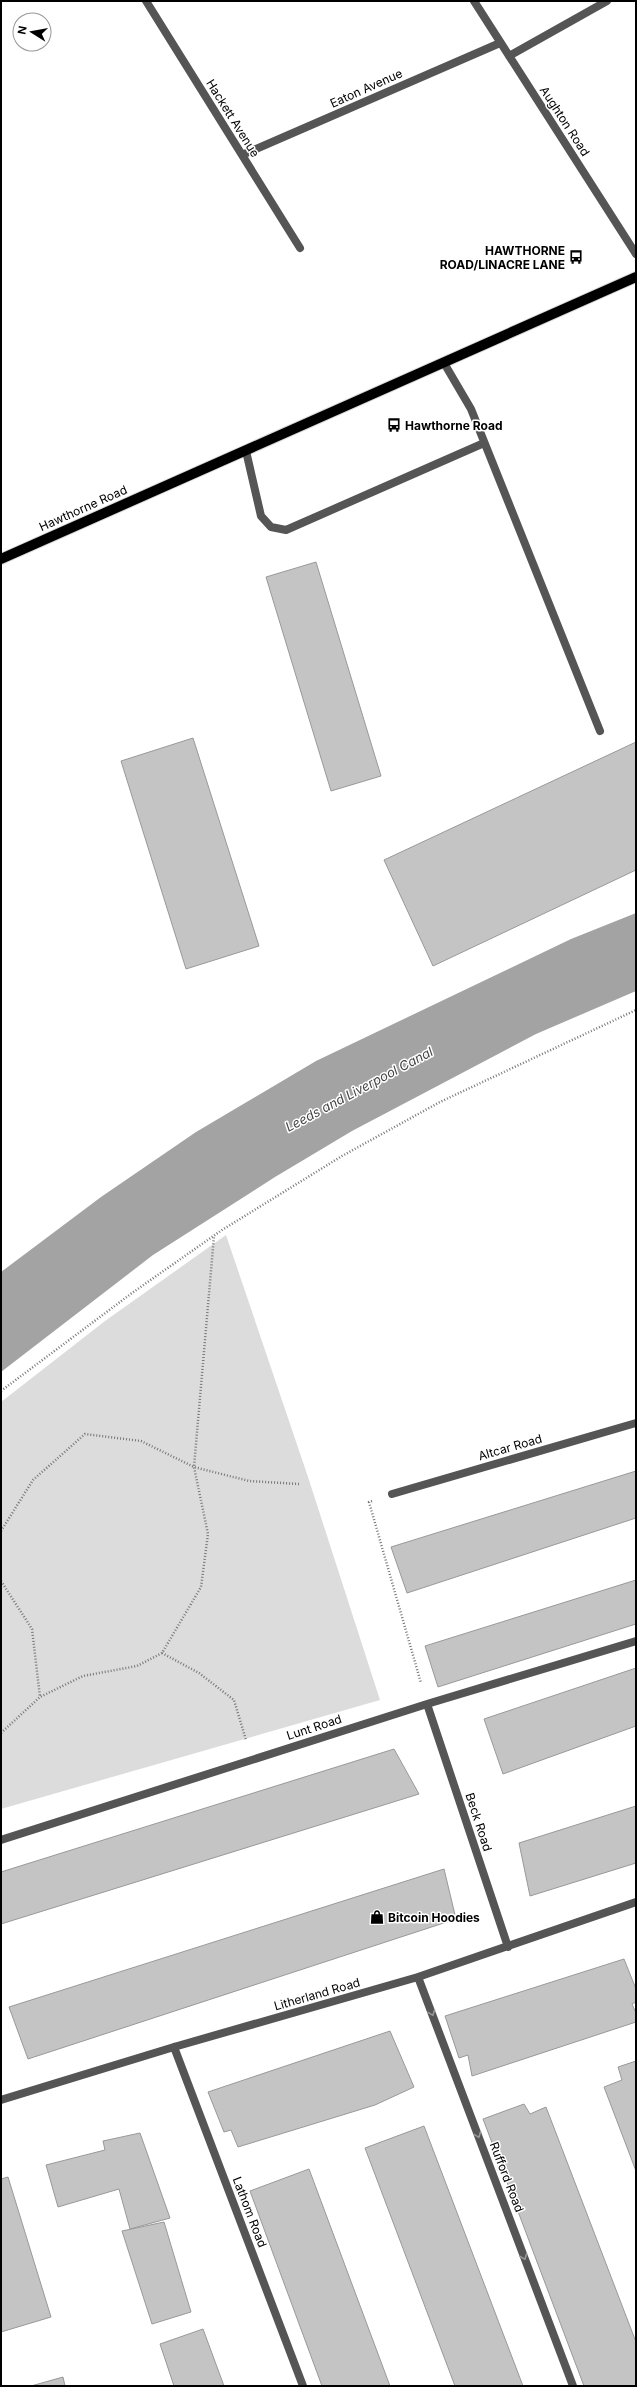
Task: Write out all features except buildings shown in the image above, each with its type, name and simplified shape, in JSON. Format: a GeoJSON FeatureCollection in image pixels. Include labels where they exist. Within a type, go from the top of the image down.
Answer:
{"type":"FeatureCollection","features":[{"type":"Feature","properties":{"kind":"main road","name":"Hawthorne Road"},"geometry":{"type":"LineString","coordinates":[[1,559],[636,277]]}},
{"type":"Feature","properties":{"kind":"street","name":"Hackett Avenue"},"geometry":{"type":"LineString","coordinates":[[146,1],[300,248]]}},
{"type":"Feature","properties":{"kind":"street","name":"Aughton Road"},"geometry":{"type":"LineString","coordinates":[[474,1],[636,254]]}},
{"type":"Feature","properties":{"kind":"street"},"geometry":{"type":"LineString","coordinates":[[509,56],[607,1]]}},
{"type":"Feature","properties":{"kind":"street","name":"Eaton Avenue"},"geometry":{"type":"LineString","coordinates":[[242,155],[500,43]]}},
{"type":"Feature","properties":{"kind":"street"},"geometry":{"type":"LineString","coordinates":[[444,363],[471,409],[600,731]]}},
{"type":"Feature","properties":{"kind":"street"},"geometry":{"type":"LineString","coordinates":[[246,451],[261,516],[271,527],[286,530],[484,443]]}},
{"type":"Feature","properties":{"kind":"street","name":"Altcar Road"},"geometry":{"type":"LineString","coordinates":[[392,1494],[636,1423]]}},
{"type":"Feature","properties":{"kind":"street","name":"Lunt Road"},"geometry":{"type":"LineString","coordinates":[[1,1840],[427,1704],[636,1641]]}},
{"type":"Feature","properties":{"kind":"street","name":"Beck Road"},"geometry":{"type":"LineString","coordinates":[[427,1704],[508,1947]]}},
{"type":"Feature","properties":{"kind":"street","name":"Litherland Road"},"geometry":{"type":"LineString","coordinates":[[1,2100],[174,2047],[418,1977],[636,1902]]}},
{"type":"Feature","properties":{"kind":"street","name":"Rufford Road"},"geometry":{"type":"LineString","coordinates":[[418,1977],[573,2386]]}},
{"type":"Feature","properties":{"kind":"street","name":"Lathom Road"},"geometry":{"type":"LineString","coordinates":[[174,2047],[303,2386]]}},
{"type":"Feature","properties":{"kind":"path"},"geometry":{"type":"LineString","coordinates":[[1,1390],[132,1293],[214,1236],[342,1156],[440,1102],[636,1010]]}},
{"type":"Feature","properties":{"kind":"path"},"geometry":{"type":"LineString","coordinates":[[1,1733],[40,1697],[83,1676],[137,1666],[162,1652],[201,1587],[208,1534],[194,1467],[214,1236]]}},
{"type":"Feature","properties":{"kind":"path"},"geometry":{"type":"LineString","coordinates":[[1,1531],[33,1480],[85,1434],[141,1441],[194,1467],[249,1481],[299,1484]]}},
{"type":"Feature","properties":{"kind":"path"},"geometry":{"type":"LineString","coordinates":[[392,1494],[369,1502],[427,1704]]}},
{"type":"Feature","properties":{"kind":"path"},"geometry":{"type":"LineString","coordinates":[[1,1581],[32,1629],[40,1697]]}},
{"type":"Feature","properties":{"kind":"path"},"geometry":{"type":"LineString","coordinates":[[162,1652],[199,1673],[234,1700],[252,1760]]}},
{"type":"Feature","properties":{"kind":"shaded area"},"geometry":{"type":"Polygon","coordinates":[[[226,1235],[308,1477],[380,1700],[1,1809],[1,1402],[105,1321],[226,1235]]]}},
{"type":"Feature","properties":{"kind":"water","name":"Leeds and Liverpool Canal"},"geometry":{"type":"Polygon","coordinates":[[[636,913],[636,991],[536,1034],[352,1131],[275,1177],[153,1255],[1,1372],[1,1272],[101,1197],[196,1132],[316,1061],[571,939],[636,913]]]}},
{"type":"Feature","properties":{"kind":"place","name":"HAWTHORNE ROAD/LINACRE LANE"},"geometry":{"type":"Point","coordinates":[576,257]}},
{"type":"Feature","properties":{"kind":"place","name":"Hawthorne Road"},"geometry":{"type":"Point","coordinates":[394,425]}},
{"type":"Feature","properties":{"kind":"place","name":"Bitcoin Hoodies"},"geometry":{"type":"Point","coordinates":[377,1917]}}]}
